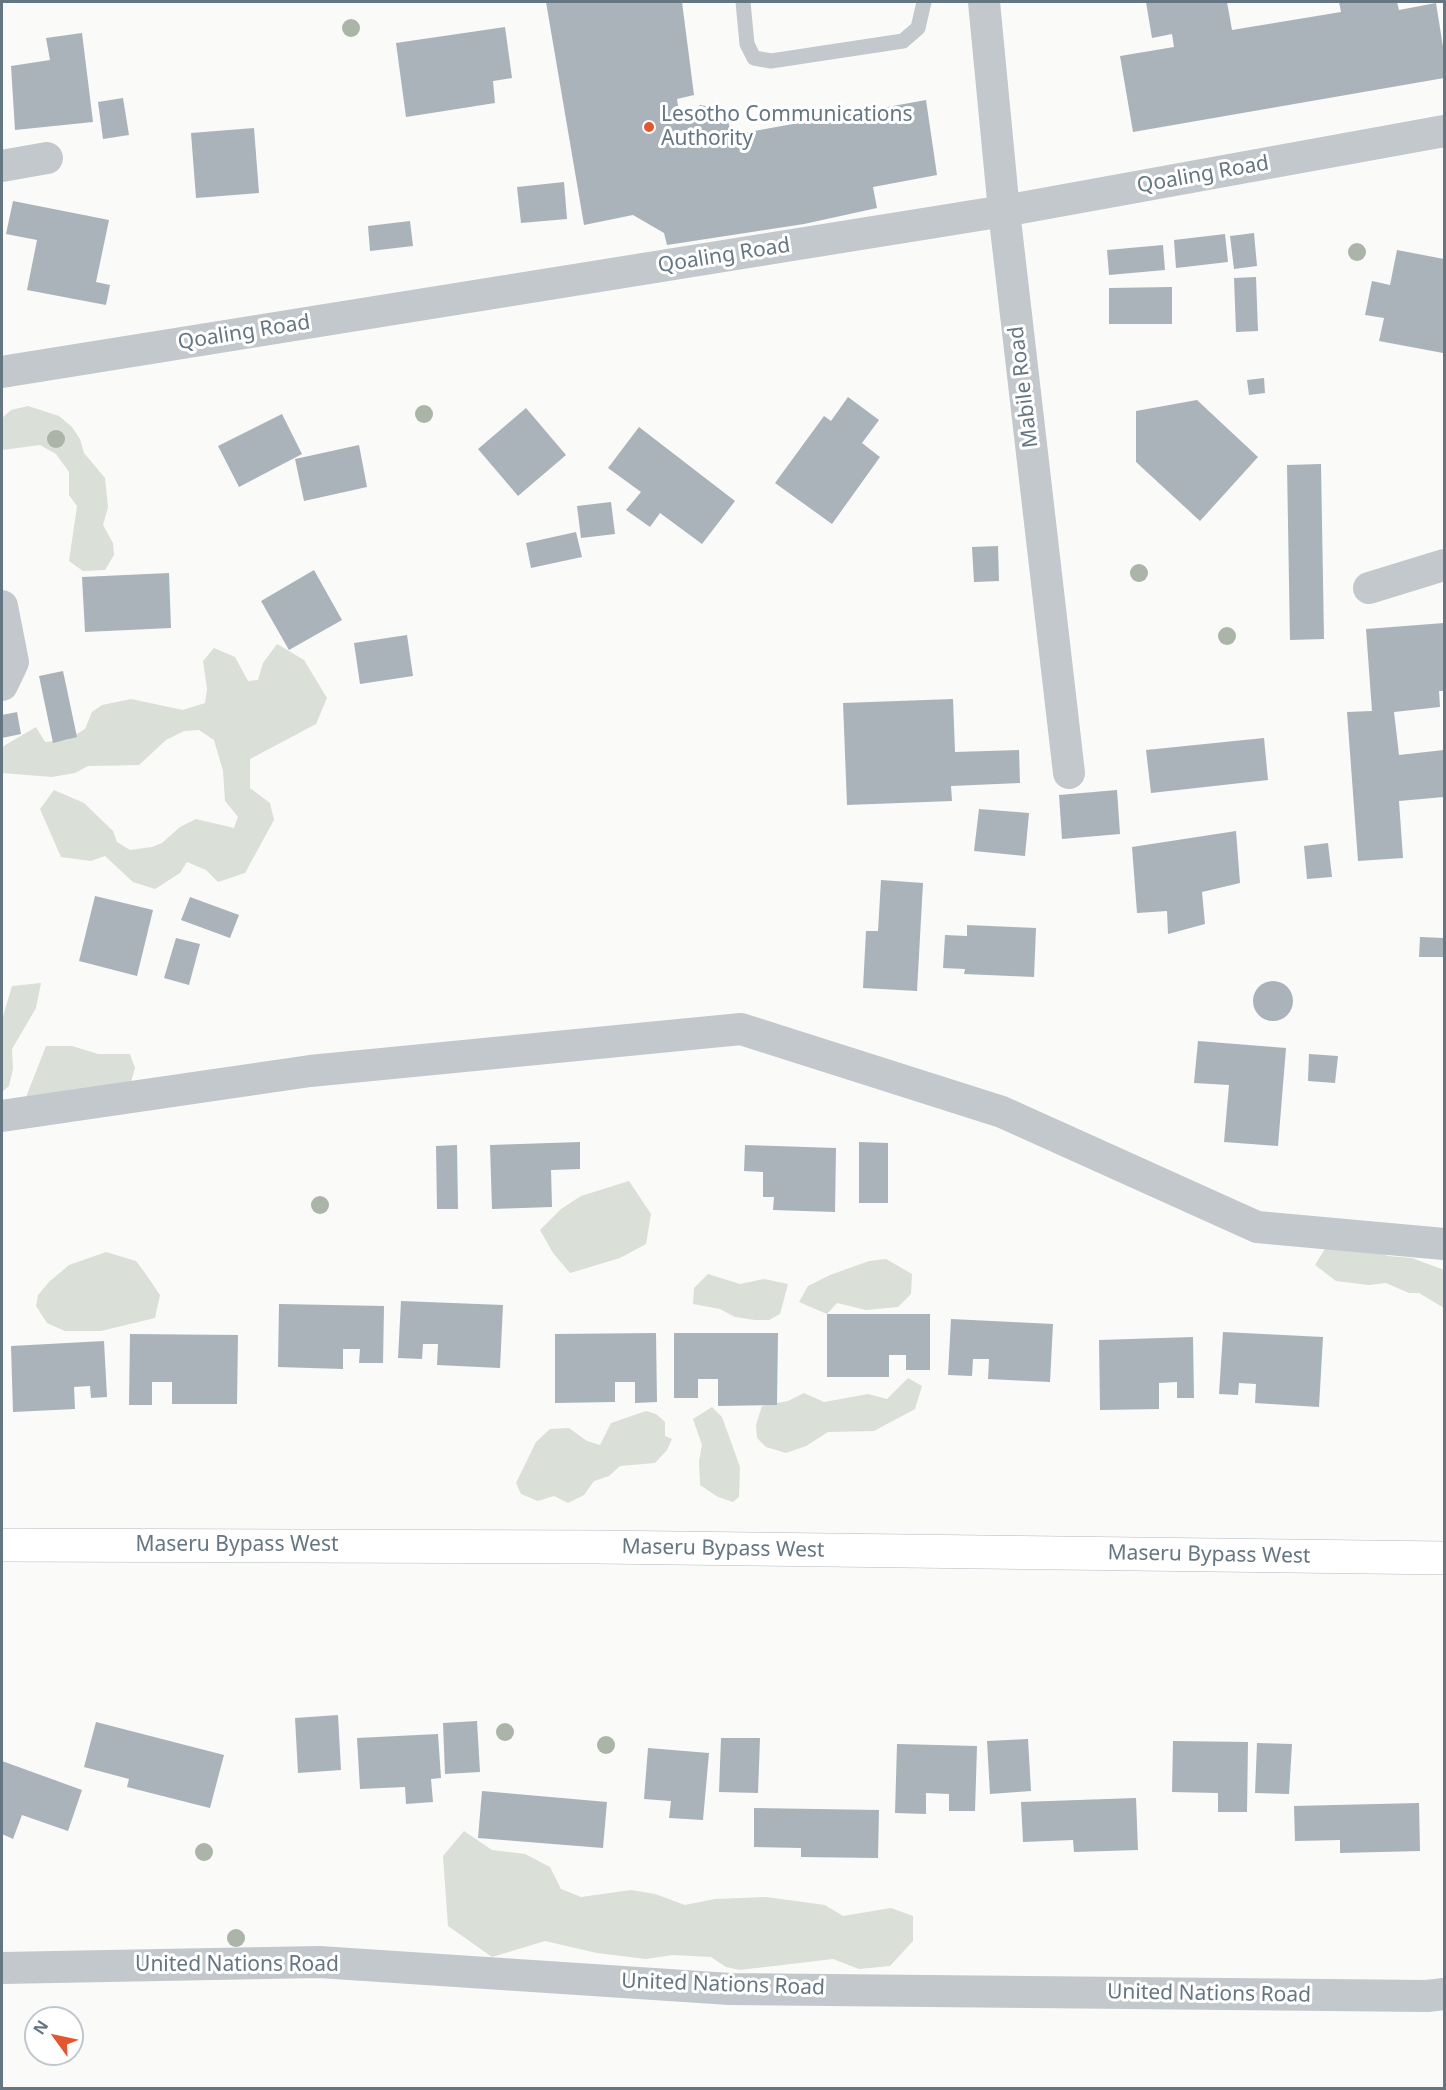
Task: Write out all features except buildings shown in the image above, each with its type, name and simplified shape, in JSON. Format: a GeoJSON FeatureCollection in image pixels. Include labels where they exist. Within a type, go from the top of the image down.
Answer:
{"type":"FeatureCollection","features":[{"type":"Feature","properties":{"kind":"main road","name":"Maseru Bypass West"},"geometry":{"type":"LineString","coordinates":[[2,1545],[598,1547],[1444,1558]]}},
{"type":"Feature","properties":{"kind":"street","name":"Mabile Road"},"geometry":{"type":"LineString","coordinates":[[984,2],[1004,211],[1069,773]]}},
{"type":"Feature","properties":{"kind":"street","name":"Qoaling Road"},"geometry":{"type":"LineString","coordinates":[[2,372],[1004,211],[1444,131]]}},
{"type":"Feature","properties":{"kind":"street"},"geometry":{"type":"LineString","coordinates":[[2,166],[47,158]]}},
{"type":"Feature","properties":{"kind":"street"},"geometry":{"type":"LineString","coordinates":[[1369,588],[1444,565]]}},
{"type":"Feature","properties":{"kind":"street"},"geometry":{"type":"LineString","coordinates":[[2,606],[13,662],[2,685]]}},
{"type":"Feature","properties":{"kind":"street"},"geometry":{"type":"LineString","coordinates":[[2,1116],[310,1071],[741,1029],[1002,1112],[1257,1227],[1444,1244]]}},
{"type":"Feature","properties":{"kind":"street","name":"United Nations Road"},"geometry":{"type":"LineString","coordinates":[[2,1968],[319,1962],[730,1989],[1427,1996],[1444,1994]]}},
{"type":"Feature","properties":{"kind":"lane"},"geometry":{"type":"LineString","coordinates":[[743,2],[747,44],[754,58],[771,61],[903,41],[918,28],[924,2]]}},
{"type":"Feature","properties":{"kind":"shaded area"},"geometry":{"type":"Polygon","coordinates":[[[28,406],[59,416],[72,427],[80,439],[84,453],[105,478],[108,507],[103,525],[113,543],[114,555],[105,570],[83,571],[69,561],[77,506],[69,495],[69,472],[56,454],[40,445],[2,450],[2,418],[11,410],[28,406]]]}},
{"type":"Feature","properties":{"kind":"shaded area"},"geometry":{"type":"Polygon","coordinates":[[[277,644],[304,660],[327,698],[316,724],[250,759],[250,788],[270,803],[274,820],[245,873],[218,882],[206,870],[187,862],[180,873],[155,889],[133,882],[105,856],[91,861],[61,857],[40,809],[54,790],[84,803],[113,831],[117,842],[130,850],[162,843],[180,827],[196,819],[234,828],[238,817],[225,801],[223,771],[214,740],[199,730],[184,731],[166,740],[139,765],[88,766],[75,773],[52,777],[2,773],[2,747],[36,727],[45,742],[67,740],[85,729],[92,712],[102,705],[131,699],[183,710],[205,703],[207,689],[203,661],[214,648],[235,657],[248,681],[258,680],[263,663],[277,644]]]}},
{"type":"Feature","properties":{"kind":"shaded area"},"geometry":{"type":"Polygon","coordinates":[[[41,983],[36,1008],[12,1049],[13,1069],[9,1086],[2,1092],[2,1020],[12,986],[41,983]]]}},
{"type":"Feature","properties":{"kind":"shaded area"},"geometry":{"type":"Polygon","coordinates":[[[46,1046],[72,1046],[98,1054],[130,1054],[135,1068],[131,1082],[26,1097],[46,1046]]]}},
{"type":"Feature","properties":{"kind":"shaded area"},"geometry":{"type":"Polygon","coordinates":[[[629,1181],[651,1214],[646,1244],[620,1258],[570,1273],[553,1253],[540,1230],[561,1209],[581,1196],[629,1181]]]}},
{"type":"Feature","properties":{"kind":"shaded area"},"geometry":{"type":"Polygon","coordinates":[[[1364,1246],[1388,1256],[1412,1258],[1444,1270],[1444,1308],[1419,1293],[1409,1293],[1386,1283],[1369,1285],[1336,1281],[1315,1265],[1326,1247],[1364,1246]]]}},
{"type":"Feature","properties":{"kind":"shaded area"},"geometry":{"type":"Polygon","coordinates":[[[106,1252],[136,1261],[145,1273],[160,1295],[155,1318],[101,1331],[65,1331],[47,1323],[36,1306],[38,1295],[69,1265],[106,1252]]]}},
{"type":"Feature","properties":{"kind":"shaded area"},"geometry":{"type":"Polygon","coordinates":[[[886,1259],[912,1274],[911,1294],[898,1307],[866,1310],[837,1303],[827,1314],[799,1302],[808,1286],[830,1275],[869,1261],[886,1259]]]}},
{"type":"Feature","properties":{"kind":"shaded area"},"geometry":{"type":"Polygon","coordinates":[[[708,1274],[740,1284],[764,1279],[788,1284],[780,1314],[769,1320],[755,1320],[735,1317],[720,1309],[693,1304],[694,1288],[708,1274]]]}},
{"type":"Feature","properties":{"kind":"shaded area"},"geometry":{"type":"Polygon","coordinates":[[[908,1378],[922,1386],[915,1409],[874,1431],[828,1432],[806,1446],[786,1453],[766,1447],[757,1438],[756,1425],[762,1406],[788,1401],[804,1393],[824,1402],[868,1394],[887,1399],[908,1378]]]}},
{"type":"Feature","properties":{"kind":"shaded area"},"geometry":{"type":"Polygon","coordinates":[[[712,1407],[722,1417],[740,1467],[739,1497],[733,1502],[718,1497],[700,1485],[699,1461],[702,1445],[693,1419],[712,1407]]]}},
{"type":"Feature","properties":{"kind":"shaded area"},"geometry":{"type":"Polygon","coordinates":[[[646,1411],[656,1414],[665,1422],[665,1436],[672,1439],[667,1450],[655,1463],[620,1466],[609,1476],[594,1481],[584,1495],[568,1503],[554,1496],[538,1501],[521,1494],[516,1483],[536,1442],[550,1429],[569,1428],[587,1441],[600,1445],[611,1423],[646,1411]]]}},
{"type":"Feature","properties":{"kind":"shaded area"},"geometry":{"type":"Polygon","coordinates":[[[464,1831],[492,1850],[525,1854],[550,1867],[561,1889],[581,1897],[631,1890],[655,1894],[685,1905],[715,1899],[766,1897],[825,1905],[843,1916],[891,1908],[913,1916],[913,1941],[890,1966],[859,1969],[833,1959],[740,1970],[726,1967],[711,1957],[673,1955],[646,1959],[597,1953],[545,1941],[492,1957],[448,1926],[443,1856],[464,1831]]]}},
{"type":"Feature","properties":{"kind":"place","name":"Lesotho Communications Authority"},"geometry":{"type":"Point","coordinates":[649,127]}}]}
